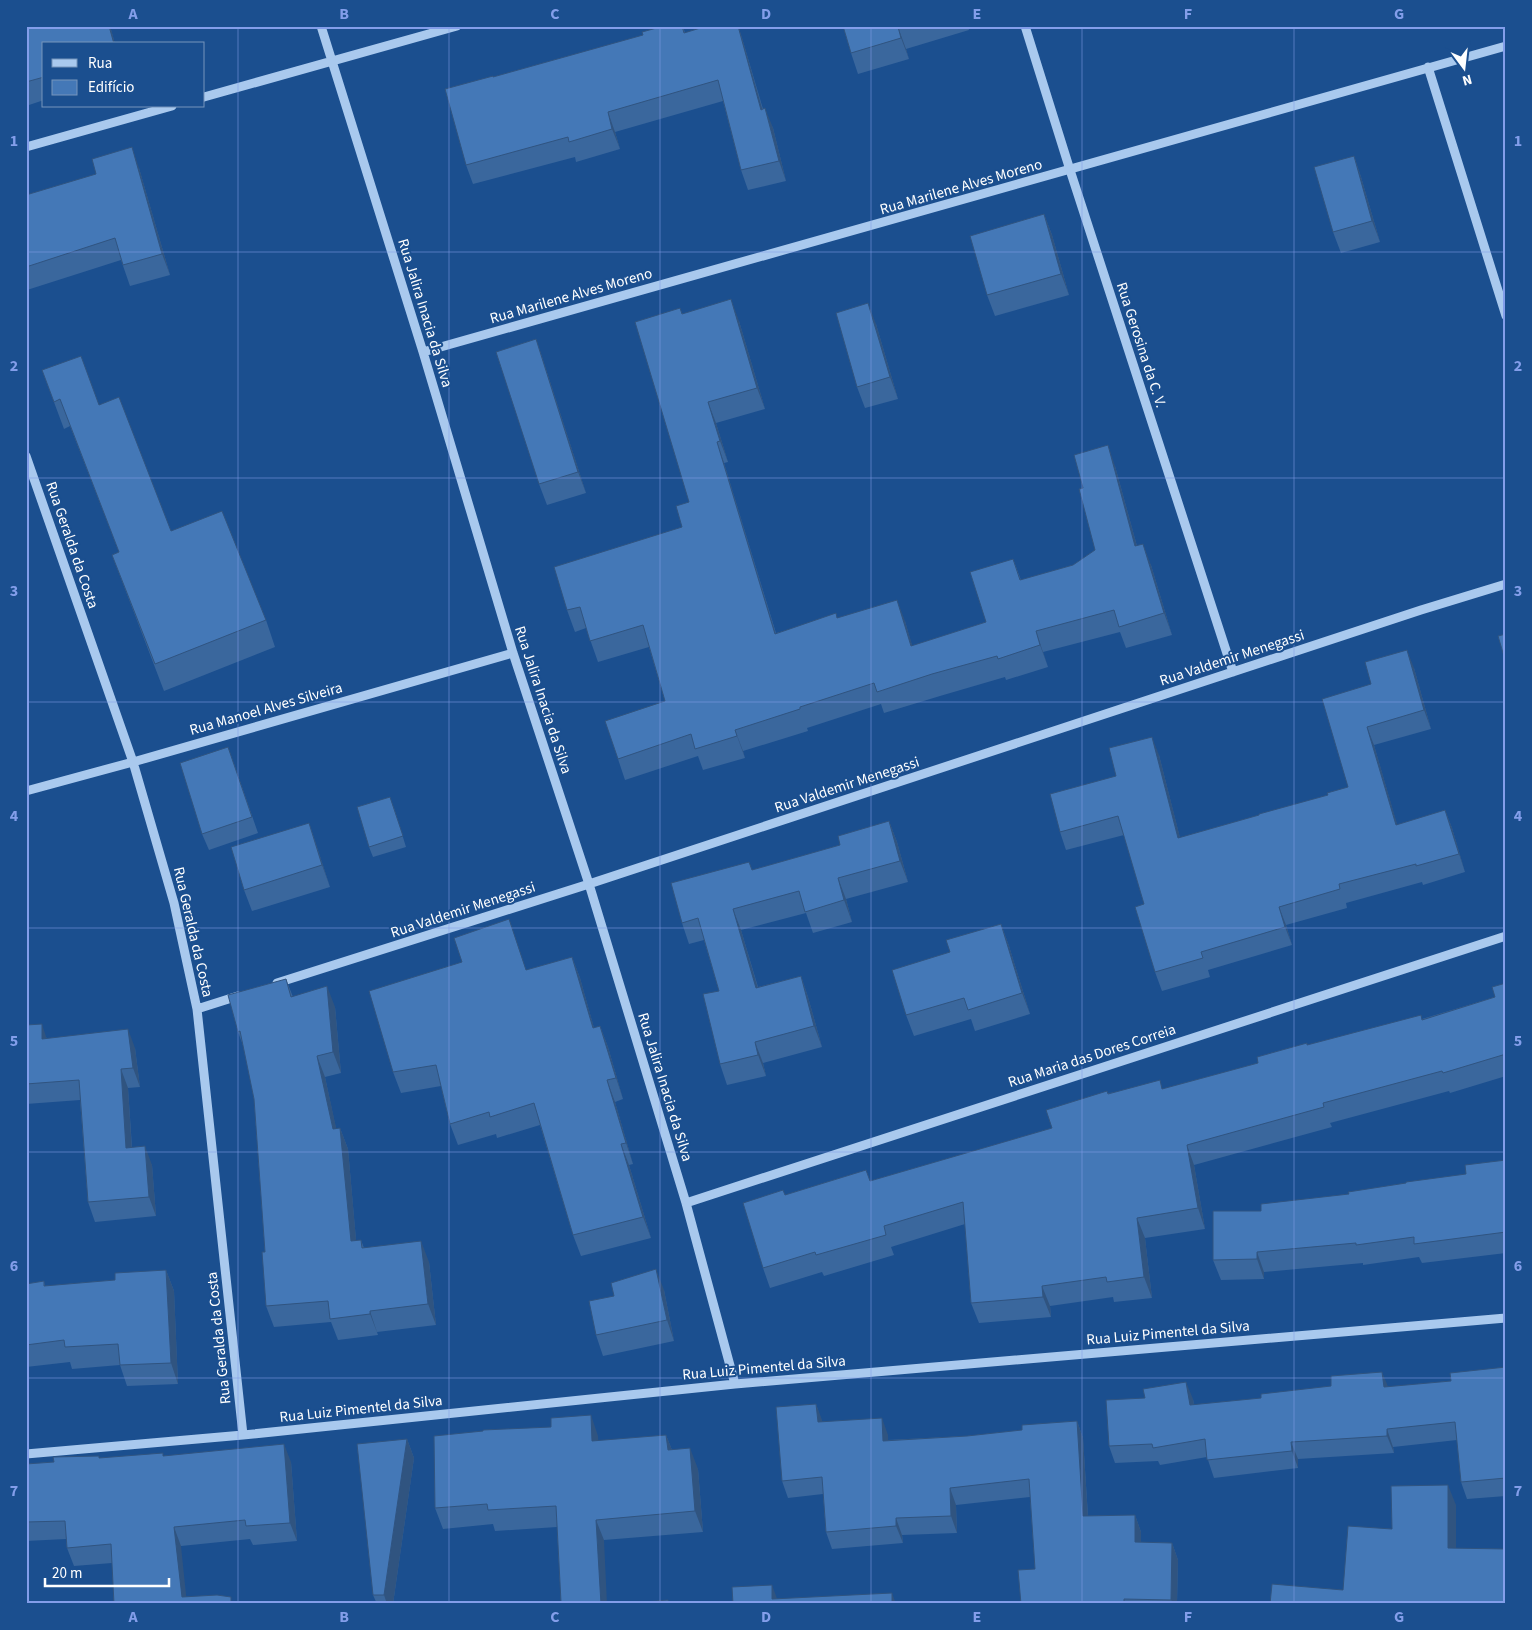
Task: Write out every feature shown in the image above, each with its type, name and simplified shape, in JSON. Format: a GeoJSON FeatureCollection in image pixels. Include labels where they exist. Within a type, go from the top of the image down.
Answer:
{"type":"FeatureCollection","features":[{"type":"Feature","properties":{"kind":"street","name":"Rua Jalira Inacia da Silva"},"geometry":{"type":"LineString","coordinates":[[321,26],[423,352],[513,653],[589,884],[686,1203],[735,1384]]}},
{"type":"Feature","properties":{"kind":"street"},"geometry":{"type":"LineString","coordinates":[[205,97],[457,26]]}},
{"type":"Feature","properties":{"kind":"street","name":"Rua Gerosina da C. V."},"geometry":{"type":"LineString","coordinates":[[1025,26],[1233,672]]}},
{"type":"Feature","properties":{"kind":"street","name":"Rua Marilene Alves Moreno"},"geometry":{"type":"LineString","coordinates":[[423,352],[1506,46]]}},
{"type":"Feature","properties":{"kind":"street"},"geometry":{"type":"LineString","coordinates":[[1428,67],[1506,316]]}},
{"type":"Feature","properties":{"kind":"street"},"geometry":{"type":"LineString","coordinates":[[26,147],[165,108]]}},
{"type":"Feature","properties":{"kind":"street","name":"Rua Geralda da Costa"},"geometry":{"type":"LineString","coordinates":[[26,456],[29,470],[133,762],[174,903],[197,1009],[243,1435]]}},
{"type":"Feature","properties":{"kind":"street","name":"Rua Valdemir Menegassi"},"geometry":{"type":"LineString","coordinates":[[272,985],[589,884],[1506,584]]}},
{"type":"Feature","properties":{"kind":"street","name":"Rua Manoel Alves Silveira"},"geometry":{"type":"LineString","coordinates":[[26,791],[513,653]]}},
{"type":"Feature","properties":{"kind":"street","name":"Rua Maria das Dores Correia"},"geometry":{"type":"LineString","coordinates":[[686,1203],[1506,936]]}},
{"type":"Feature","properties":{"kind":"street"},"geometry":{"type":"LineString","coordinates":[[197,1009],[244,994]]}},
{"type":"Feature","properties":{"kind":"street","name":"Rua Luiz Pimentel da Silva"},"geometry":{"type":"LineString","coordinates":[[26,1454],[243,1435],[735,1384],[1506,1318]]}},
{"type":"Feature","properties":{"kind":"building"},"geometry":{"type":"Polygon","coordinates":[[[26,26],[109,26],[113,42],[42,42],[42,78],[26,82],[26,26]]]}},
{"type":"Feature","properties":{"kind":"building"},"geometry":{"type":"Polygon","coordinates":[[[664,26],[682,26],[684,33],[707,26],[738,26],[761,110],[765,108],[779,161],[741,170],[718,80],[608,112],[612,129],[569,142],[568,137],[466,165],[445,89],[643,35],[642,32],[664,26]]]}},
{"type":"Feature","properties":{"kind":"building"},"geometry":{"type":"Polygon","coordinates":[[[843,26],[902,26],[898,27],[901,38],[851,53],[843,26]]]}},
{"type":"Feature","properties":{"kind":"building"},"geometry":{"type":"Polygon","coordinates":[[[132,147],[162,254],[123,265],[115,238],[26,267],[26,195],[96,174],[92,159],[132,147]]]}},
{"type":"Feature","properties":{"kind":"building"},"geometry":{"type":"Polygon","coordinates":[[[1354,156],[1372,221],[1333,232],[1314,167],[1354,156]]]}},
{"type":"Feature","properties":{"kind":"building"},"geometry":{"type":"Polygon","coordinates":[[[1044,214],[1061,274],[987,295],[970,236],[1044,214]]]}},
{"type":"Feature","properties":{"kind":"building"},"geometry":{"type":"Polygon","coordinates":[[[731,299],[757,388],[708,402],[720,441],[717,442],[775,634],[836,613],[837,618],[897,600],[911,646],[986,622],[970,572],[1013,559],[1020,580],[1073,565],[1095,550],[1079,489],[1083,488],[1074,455],[1108,445],[1135,546],[1143,544],[1164,613],[1119,627],[1114,610],[1036,631],[1040,645],[998,659],[997,656],[877,692],[874,683],[735,730],[737,736],[695,749],[691,734],[618,759],[605,721],[665,701],[643,625],[590,641],[580,607],[567,610],[554,567],[682,527],[676,506],[689,502],[635,322],[680,308],[682,314],[731,299]]]}},
{"type":"Feature","properties":{"kind":"building"},"geometry":{"type":"Polygon","coordinates":[[[868,303],[890,377],[857,387],[836,313],[868,303]]]}},
{"type":"Feature","properties":{"kind":"building"},"geometry":{"type":"Polygon","coordinates":[[[536,339],[578,472],[539,484],[496,352],[536,339]]]}},
{"type":"Feature","properties":{"kind":"building"},"geometry":{"type":"Polygon","coordinates":[[[81,356],[99,405],[119,397],[171,531],[222,511],[266,620],[155,664],[112,555],[119,552],[60,399],[54,402],[42,370],[81,356]]]}},
{"type":"Feature","properties":{"kind":"building"},"geometry":{"type":"Polygon","coordinates":[[[1506,634],[1506,663],[1498,636],[1506,634]]]}},
{"type":"Feature","properties":{"kind":"building"},"geometry":{"type":"Polygon","coordinates":[[[1407,650],[1424,710],[1367,727],[1396,825],[1445,810],[1459,854],[1339,884],[1340,889],[1279,907],[1285,927],[1201,952],[1203,958],[1155,972],[1135,907],[1144,904],[1118,816],[1060,832],[1050,794],[1116,776],[1109,748],[1152,737],[1178,838],[1328,795],[1327,793],[1348,787],[1322,699],[1371,684],[1365,662],[1407,650]]]}},
{"type":"Feature","properties":{"kind":"building"},"geometry":{"type":"Polygon","coordinates":[[[228,747],[252,817],[202,834],[180,763],[228,747]]]}},
{"type":"Feature","properties":{"kind":"building"},"geometry":{"type":"Polygon","coordinates":[[[390,797],[403,836],[369,847],[357,807],[390,797]]]}},
{"type":"Feature","properties":{"kind":"building"},"geometry":{"type":"Polygon","coordinates":[[[889,821],[900,861],[838,878],[844,900],[805,912],[799,891],[733,909],[756,988],[801,976],[814,1026],[755,1042],[758,1055],[720,1064],[703,994],[719,991],[698,918],[682,923],[671,883],[749,862],[752,870],[840,845],[838,836],[889,821]]]}},
{"type":"Feature","properties":{"kind":"building"},"geometry":{"type":"Polygon","coordinates":[[[309,823],[322,865],[244,890],[231,847],[309,823]]]}},
{"type":"Feature","properties":{"kind":"building"},"geometry":{"type":"Polygon","coordinates":[[[509,919],[526,970],[572,957],[593,1028],[600,1026],[616,1078],[607,1080],[626,1143],[621,1144],[643,1217],[573,1235],[534,1103],[490,1117],[489,1112],[450,1124],[436,1065],[393,1072],[369,991],[462,962],[454,938],[509,919]]]}},
{"type":"Feature","properties":{"kind":"building"},"geometry":{"type":"Polygon","coordinates":[[[1001,924],[1022,993],[968,1010],[964,998],[906,1015],[892,970],[950,952],[946,940],[1001,924]]]}},
{"type":"Feature","properties":{"kind":"building"},"geometry":{"type":"Polygon","coordinates":[[[286,979],[291,997],[327,986],[333,1052],[317,1056],[333,1129],[340,1128],[351,1241],[361,1240],[362,1248],[421,1241],[428,1304],[370,1311],[370,1314],[330,1319],[328,1301],[266,1306],[262,1252],[265,1252],[254,1099],[240,1031],[238,1032],[228,995],[286,979]]]}},
{"type":"Feature","properties":{"kind":"building"},"geometry":{"type":"Polygon","coordinates":[[[1506,983],[1506,1054],[1443,1073],[1442,1071],[1323,1103],[1324,1107],[1187,1145],[1198,1208],[1137,1218],[1144,1277],[1107,1282],[1106,1277],[1042,1286],[1043,1297],[971,1303],[963,1202],[884,1226],[886,1235],[816,1255],[815,1252],[763,1268],[743,1203],[783,1190],[785,1195],[866,1170],[870,1181],[1052,1128],[1046,1110],[1107,1091],[1108,1094],[1160,1080],[1162,1089],[1258,1063],[1257,1057],[1307,1043],[1307,1045],[1421,1015],[1422,1020],[1495,997],[1492,987],[1506,983]]]}},
{"type":"Feature","properties":{"kind":"building"},"geometry":{"type":"Polygon","coordinates":[[[42,1024],[42,1039],[128,1029],[133,1068],[121,1069],[126,1148],[145,1146],[149,1197],[88,1202],[79,1080],[26,1084],[26,1025],[42,1024]]]}},
{"type":"Feature","properties":{"kind":"building"},"geometry":{"type":"Polygon","coordinates":[[[1506,1160],[1506,1232],[1414,1244],[1414,1237],[1356,1245],[1356,1243],[1257,1252],[1257,1259],[1213,1260],[1213,1211],[1261,1211],[1261,1204],[1349,1194],[1348,1192],[1466,1174],[1465,1165],[1506,1160]]]}},
{"type":"Feature","properties":{"kind":"building"},"geometry":{"type":"Polygon","coordinates":[[[656,1269],[667,1320],[596,1335],[589,1301],[614,1296],[611,1283],[656,1269]]]}},
{"type":"Feature","properties":{"kind":"building"},"geometry":{"type":"Polygon","coordinates":[[[166,1270],[171,1363],[120,1365],[118,1344],[65,1347],[64,1340],[26,1345],[26,1284],[44,1281],[44,1286],[115,1280],[115,1273],[166,1270]]]}},
{"type":"Feature","properties":{"kind":"building"},"geometry":{"type":"Polygon","coordinates":[[[1506,1367],[1506,1478],[1461,1482],[1455,1422],[1387,1429],[1387,1436],[1291,1442],[1292,1451],[1207,1460],[1205,1439],[1153,1448],[1152,1444],[1109,1446],[1106,1400],[1145,1398],[1143,1389],[1186,1382],[1190,1405],[1261,1398],[1261,1394],[1331,1386],[1331,1376],[1382,1372],[1384,1387],[1451,1381],[1450,1373],[1506,1367]]]}},
{"type":"Feature","properties":{"kind":"building"},"geometry":{"type":"Polygon","coordinates":[[[816,1404],[818,1422],[882,1418],[883,1441],[967,1436],[1022,1430],[1022,1425],[1077,1421],[1083,1516],[1135,1515],[1135,1542],[1172,1543],[1171,1600],[1124,1599],[1124,1604],[1021,1604],[1018,1570],[1035,1569],[1029,1479],[950,1488],[951,1516],[896,1518],[896,1526],[826,1532],[822,1477],[782,1481],[776,1407],[816,1404]]]}},
{"type":"Feature","properties":{"kind":"building"},"geometry":{"type":"Polygon","coordinates":[[[591,1415],[592,1441],[666,1435],[668,1450],[690,1448],[695,1511],[596,1520],[601,1604],[550,1604],[561,1602],[556,1506],[488,1510],[487,1504],[435,1508],[434,1436],[483,1430],[551,1427],[551,1418],[591,1415]]]}},
{"type":"Feature","properties":{"kind":"building"},"geometry":{"type":"Polygon","coordinates":[[[407,1439],[384,1595],[373,1595],[357,1444],[407,1439]]]}},
{"type":"Feature","properties":{"kind":"building"},"geometry":{"type":"Polygon","coordinates":[[[284,1444],[290,1523],[246,1526],[245,1520],[174,1527],[182,1597],[217,1595],[231,1597],[231,1604],[114,1604],[111,1544],[67,1548],[65,1521],[26,1522],[26,1464],[54,1462],[53,1457],[99,1456],[99,1458],[163,1453],[163,1456],[284,1444]]]}},
{"type":"Feature","properties":{"kind":"building"},"geometry":{"type":"Polygon","coordinates":[[[1448,1485],[1448,1548],[1506,1549],[1506,1604],[1270,1604],[1272,1584],[1343,1590],[1348,1526],[1392,1529],[1391,1486],[1448,1485]]]}},
{"type":"Feature","properties":{"kind":"building"},"geometry":{"type":"Polygon","coordinates":[[[772,1585],[772,1599],[892,1593],[892,1604],[733,1604],[732,1587],[772,1585]]]}},
{"type":"Feature","properties":{"kind":"building"},"geometry":{"type":"Polygon","coordinates":[[[668,1600],[669,1604],[622,1604],[668,1600]]]}}]}
